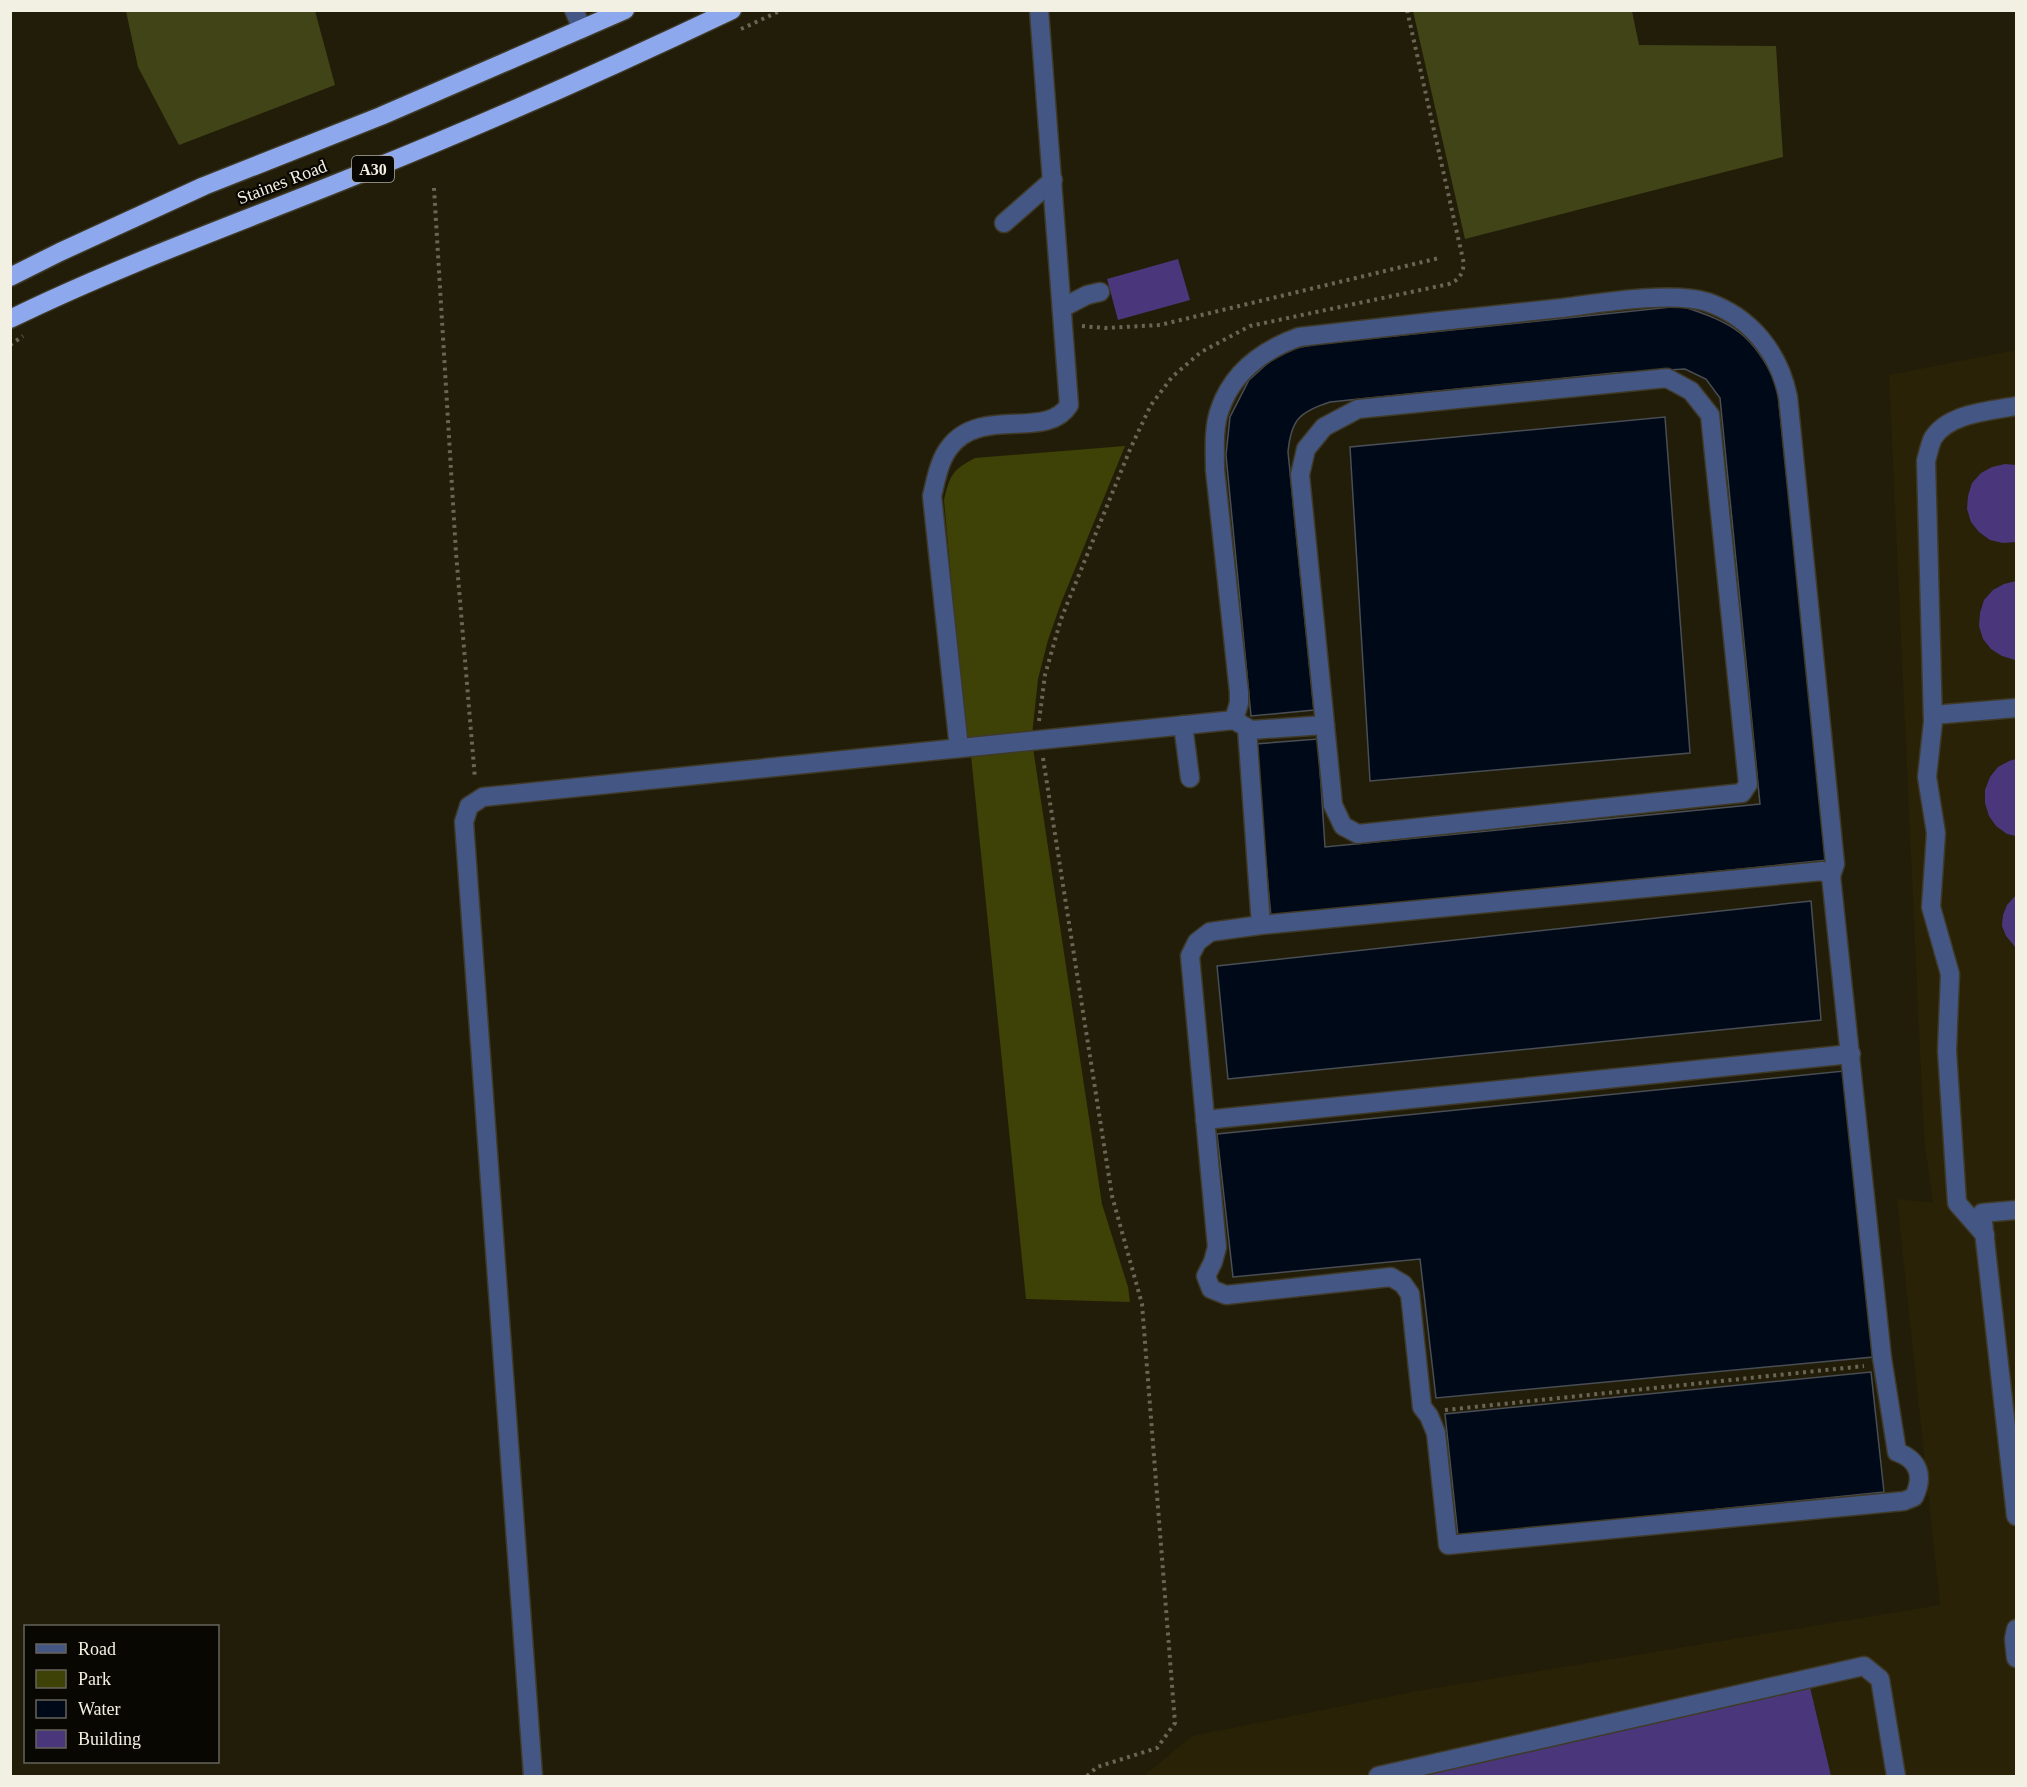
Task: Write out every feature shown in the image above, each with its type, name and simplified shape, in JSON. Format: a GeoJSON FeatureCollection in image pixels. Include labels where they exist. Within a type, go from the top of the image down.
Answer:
{"type":"FeatureCollection","features":[{"type":"Feature","properties":{"kind":"highway","name":"Staines Road"},"geometry":{"type":"LineString","coordinates":[[10,277],[204,186],[381,116],[625,10]]}},
{"type":"Feature","properties":{"kind":"highway","name":"Staines Road"},"geometry":{"type":"LineString","coordinates":[[10,319],[183,243],[363,173],[572,84],[732,10]]}},
{"type":"Feature","properties":{"kind":"lane"},"geometry":{"type":"LineString","coordinates":[[574,10],[582,29]]}},
{"type":"Feature","properties":{"kind":"lane"},"geometry":{"type":"LineString","coordinates":[[959,748],[932,496],[938,470],[948,448],[961,436],[981,426],[1048,421],[1064,414],[1069,405],[1039,10]]}},
{"type":"Feature","properties":{"kind":"lane"},"geometry":{"type":"LineString","coordinates":[[1004,223],[1053,180]]}},
{"type":"Feature","properties":{"kind":"lane"},"geometry":{"type":"LineString","coordinates":[[1063,316],[1087,295],[1100,292]]}},
{"type":"Feature","properties":{"kind":"lane"},"geometry":{"type":"LineString","coordinates":[[1261,925],[1215,470],[1215,438],[1219,410],[1233,382],[1253,360],[1277,345],[1299,337],[1612,302],[1680,297],[1706,302],[1726,310],[1748,326],[1765,343],[1777,361],[1784,376],[1788,397],[1835,864],[1831,876],[1884,1364],[1897,1452],[1909,1457],[1918,1470],[1920,1486],[1914,1497],[1904,1501],[1448,1545],[1436,1433],[1422,1407],[1410,1294],[1403,1284],[1391,1277],[1226,1295],[1211,1290],[1206,1276],[1217,1247],[1190,956],[1197,942],[1210,932],[1261,925],[1823,872],[1831,876]]}},
{"type":"Feature","properties":{"kind":"lane"},"geometry":{"type":"LineString","coordinates":[[1667,378],[1691,391],[1710,415],[1748,784],[1742,793],[1358,834],[1343,826],[1333,805],[1325,725],[1300,475],[1306,449],[1324,427],[1358,409],[1667,378]]}},
{"type":"Feature","properties":{"kind":"lane"},"geometry":{"type":"LineString","coordinates":[[1985,1235],[1957,1203],[1947,1052],[1950,974],[1931,907],[1936,833],[1927,777],[1933,715],[1926,461],[1933,438],[1950,422],[2016,406]]}},
{"type":"Feature","properties":{"kind":"lane"},"geometry":{"type":"LineString","coordinates":[[1933,715],[2016,708]]}},
{"type":"Feature","properties":{"kind":"lane"},"geometry":{"type":"LineString","coordinates":[[533,1776],[464,822],[469,806],[478,799],[1183,725],[1241,724],[1251,730],[1325,725]]}},
{"type":"Feature","properties":{"kind":"lane"},"geometry":{"type":"LineString","coordinates":[[1183,725],[1190,778]]}},
{"type":"Feature","properties":{"kind":"lane"},"geometry":{"type":"LineString","coordinates":[[1205,1120],[1851,1054]]}},
{"type":"Feature","properties":{"kind":"lane"},"geometry":{"type":"LineString","coordinates":[[2016,1210],[1982,1213],[2016,1516]]}},
{"type":"Feature","properties":{"kind":"lane"},"geometry":{"type":"LineString","coordinates":[[2016,1629],[2014,1639],[2016,1658]]}},
{"type":"Feature","properties":{"kind":"lane"},"geometry":{"type":"LineString","coordinates":[[1378,1776],[1864,1666],[1880,1679],[1896,1776]]}},
{"type":"Feature","properties":{"kind":"path"},"geometry":{"type":"LineString","coordinates":[[1087,1776],[1097,1767],[1157,1748],[1175,1723],[1142,1304],[1112,1196],[1040,741],[1039,716],[1045,675],[1060,620],[1131,447],[1151,405],[1172,377],[1201,352],[1250,326],[1449,284],[1462,273],[1464,264],[1407,10]]}},
{"type":"Feature","properties":{"kind":"path"},"geometry":{"type":"LineString","coordinates":[[434,188],[456,553],[478,799]]}},
{"type":"Feature","properties":{"kind":"path"},"geometry":{"type":"LineString","coordinates":[[1063,316],[1105,328],[1160,325],[1439,258]]}},
{"type":"Feature","properties":{"kind":"path"},"geometry":{"type":"LineString","coordinates":[[1426,1412],[1884,1364]]}},
{"type":"Feature","properties":{"kind":"shaded area"},"geometry":{"type":"Polygon","coordinates":[[[2016,350],[2016,1776],[1144,1776],[1192,1736],[1418,1691],[1940,1605],[1897,1199],[1933,1203],[1924,1137],[1889,375],[2016,350]]]}},
{"type":"Feature","properties":{"kind":"green space"},"geometry":{"type":"Polygon","coordinates":[[[126,11],[315,11],[335,85],[179,145],[138,67],[126,11]]]}},
{"type":"Feature","properties":{"kind":"green space"},"geometry":{"type":"Polygon","coordinates":[[[1413,11],[1632,11],[1639,45],[1776,46],[1783,157],[1465,239],[1413,11]]]}},
{"type":"Feature","properties":{"kind":"green space"},"geometry":{"type":"Polygon","coordinates":[[[1125,446],[1048,640],[1038,679],[1032,735],[966,742],[944,500],[950,479],[961,466],[975,458],[1125,446]]]}},
{"type":"Feature","properties":{"kind":"green space"},"geometry":{"type":"Polygon","coordinates":[[[1033,748],[1102,1204],[1128,1287],[1130,1302],[1026,1299],[971,755],[1033,748]]]}},
{"type":"Feature","properties":{"kind":"water"},"geometry":{"type":"Polygon","coordinates":[[[1681,306],[1715,318],[1740,333],[1759,354],[1777,385],[1828,860],[1271,917],[1255,744],[1318,739],[1325,847],[1760,804],[1720,398],[1706,379],[1685,369],[1614,373],[1330,402],[1304,414],[1298,419],[1291,432],[1288,452],[1314,710],[1251,716],[1226,455],[1230,417],[1249,380],[1281,351],[1317,344],[1681,306]]]}},
{"type":"Feature","properties":{"kind":"water"},"geometry":{"type":"Polygon","coordinates":[[[1665,417],[1690,753],[1370,781],[1350,447],[1665,417]]]}},
{"type":"Feature","properties":{"kind":"water"},"geometry":{"type":"Polygon","coordinates":[[[1811,901],[1821,1020],[1228,1079],[1217,966],[1811,901]]]}},
{"type":"Feature","properties":{"kind":"water"},"geometry":{"type":"Polygon","coordinates":[[[1844,1071],[1873,1357],[1436,1398],[1420,1259],[1233,1277],[1217,1134],[1844,1071]]]}},
{"type":"Feature","properties":{"kind":"water"},"geometry":{"type":"Polygon","coordinates":[[[1871,1372],[1884,1492],[1458,1536],[1445,1414],[1871,1372]]]}},
{"type":"Feature","properties":{"kind":"building"},"geometry":{"type":"Polygon","coordinates":[[[1178,259],[1190,300],[1118,320],[1107,279],[1178,259]]]}},
{"type":"Feature","properties":{"kind":"building"},"geometry":{"type":"Polygon","coordinates":[[[2005,464],[2016,465],[2016,542],[2003,543],[1990,540],[1979,532],[1971,522],[1967,509],[1972,483],[1981,473],[2005,464]]]}},
{"type":"Feature","properties":{"kind":"building"},"geometry":{"type":"Polygon","coordinates":[[[2016,581],[2015,660],[1991,649],[1983,639],[1979,626],[1984,600],[1993,590],[2016,581]]]}},
{"type":"Feature","properties":{"kind":"building"},"geometry":{"type":"Polygon","coordinates":[[[2016,759],[2016,836],[2007,834],[1996,826],[1989,816],[1985,803],[1985,790],[1990,777],[1998,767],[2016,759]]]}},
{"type":"Feature","properties":{"kind":"building"},"geometry":{"type":"Polygon","coordinates":[[[2016,895],[2016,948],[2006,936],[2002,926],[2007,905],[2016,895]]]}},
{"type":"Feature","properties":{"kind":"building"},"geometry":{"type":"Polygon","coordinates":[[[1809,1683],[1831,1776],[1411,1776],[1809,1683]]]}}]}
